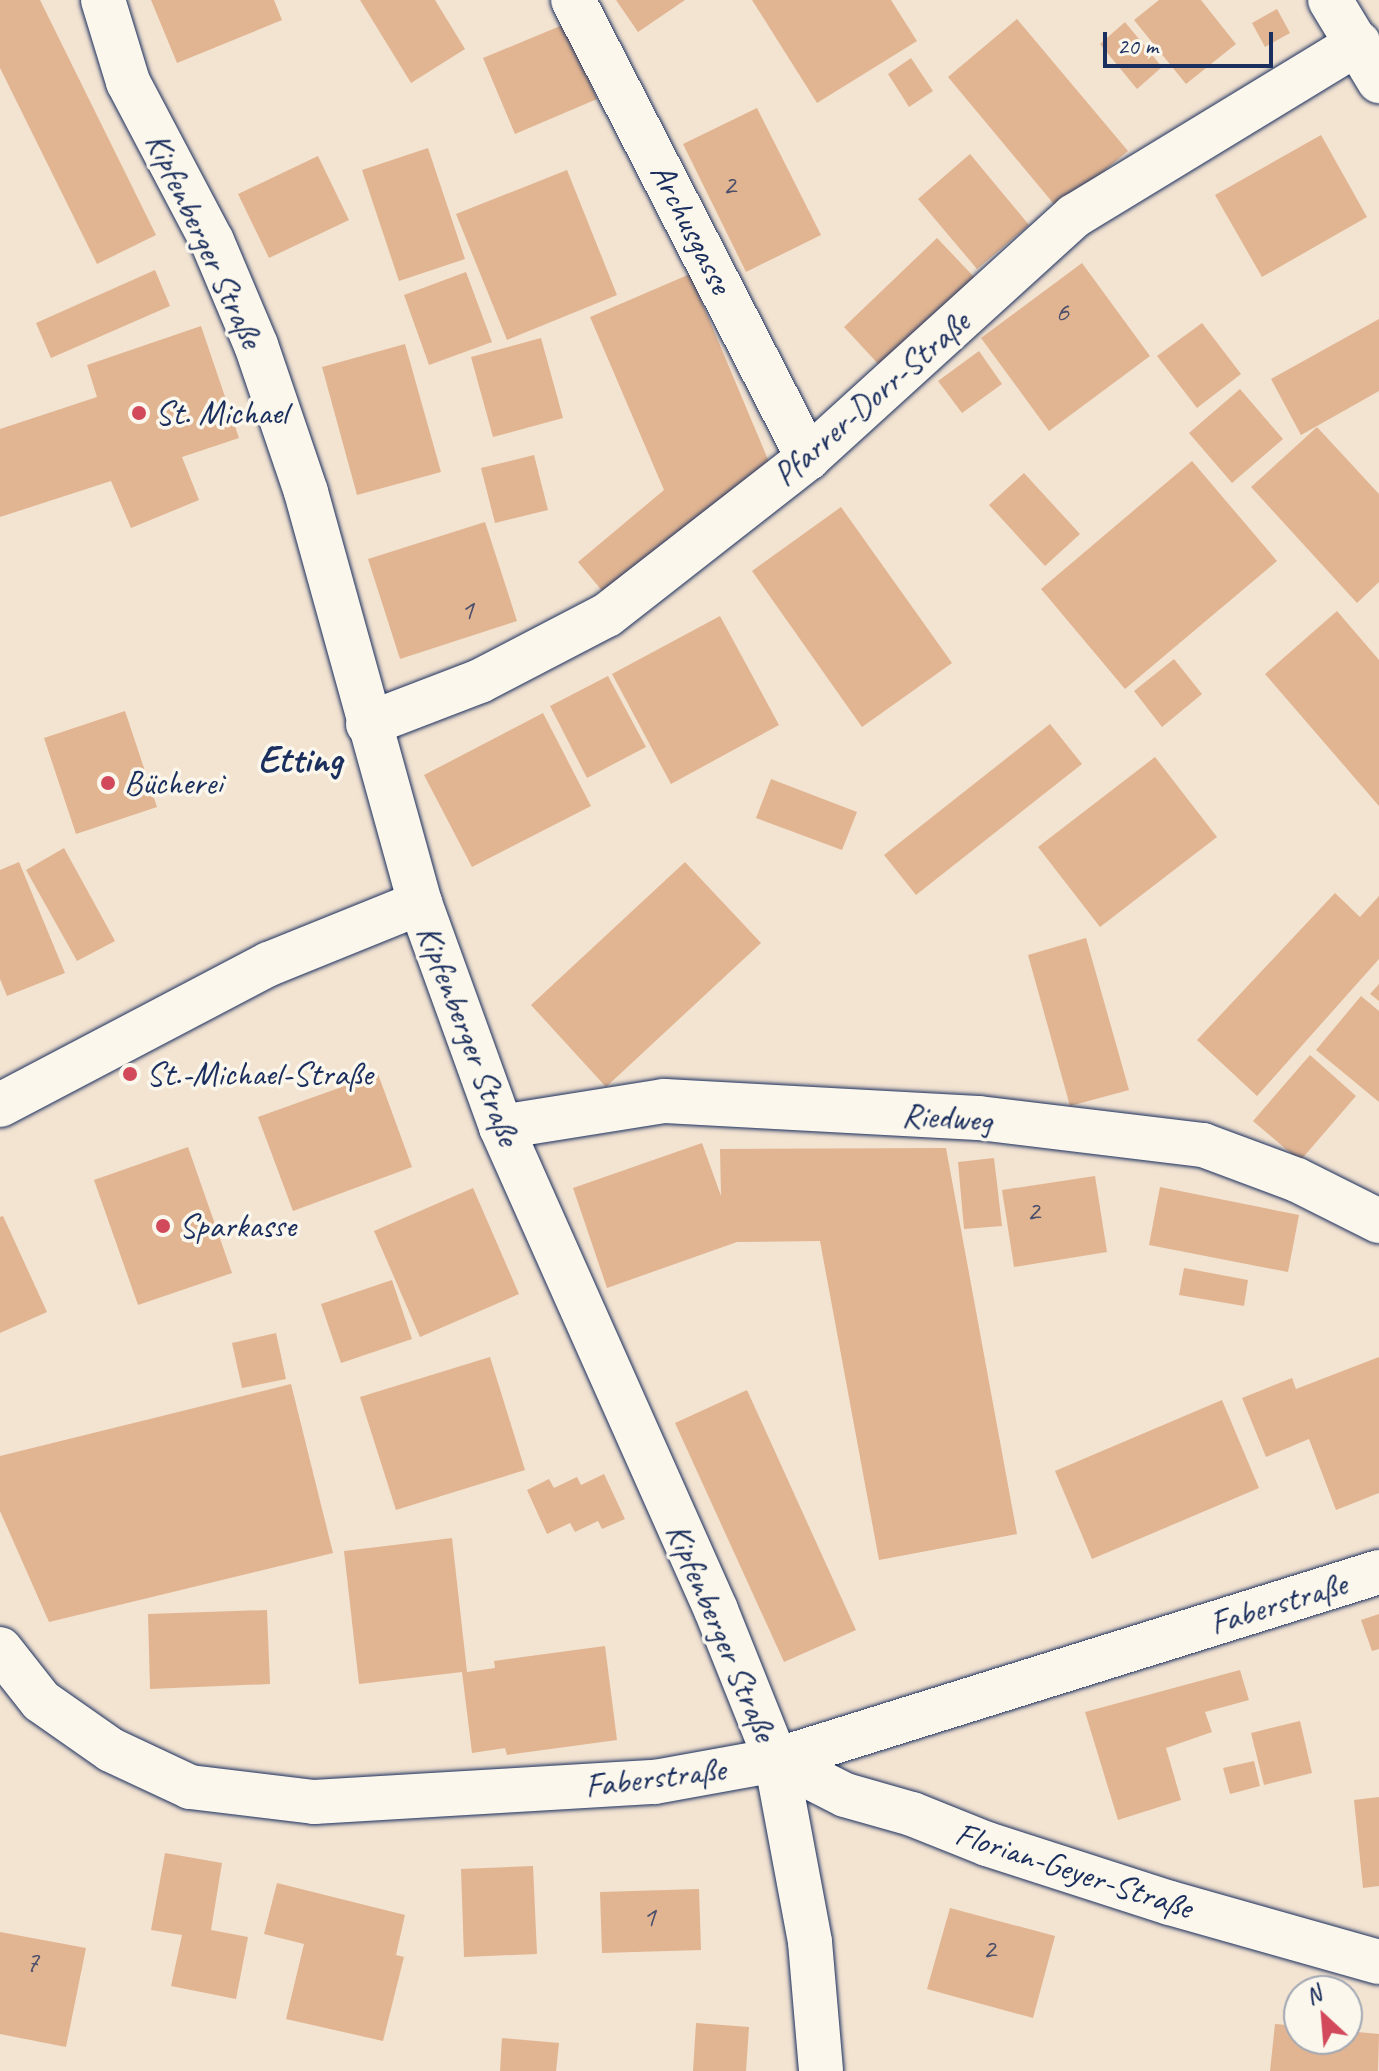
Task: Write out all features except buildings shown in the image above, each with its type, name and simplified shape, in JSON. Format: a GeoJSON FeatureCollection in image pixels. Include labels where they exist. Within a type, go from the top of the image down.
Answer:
{"type":"FeatureCollection","features":[{"type":"Feature","properties":{"kind":"street","name":"Kipfenberger Straße"},"geometry":{"type":"LineString","coordinates":[[103,0],[128,82],[212,241],[256,345],[306,492],[420,903],[501,1127],[716,1610],[776,1760],[810,1942],[821,2071]]}},
{"type":"Feature","properties":{"kind":"street","name":"Archusgasse"},"geometry":{"type":"LineString","coordinates":[[573,0],[808,458]]}},
{"type":"Feature","properties":{"kind":"street"},"geometry":{"type":"LineString","coordinates":[[1330,0],[1379,81]]}},
{"type":"Feature","properties":{"kind":"street","name":"Pfarrer-Dorr-Straße"},"geometry":{"type":"LineString","coordinates":[[368,724],[480,681],[607,615],[808,458],[1074,216],[1358,43]]}},
{"type":"Feature","properties":{"kind":"street"},"geometry":{"type":"LineString","coordinates":[[0,1105],[269,964],[420,903]]}},
{"type":"Feature","properties":{"kind":"street","name":"Riedweg"},"geometry":{"type":"LineString","coordinates":[[501,1127],[664,1101],[979,1118],[1203,1145],[1297,1180],[1379,1221]]}},
{"type":"Feature","properties":{"kind":"street","name":"Faberstraße"},"geometry":{"type":"LineString","coordinates":[[0,1649],[41,1701],[111,1750],[190,1787],[314,1802],[655,1782],[776,1760],[1379,1572]]}},
{"type":"Feature","properties":{"kind":"street","name":"Florian-Geyer-Straße"},"geometry":{"type":"LineString","coordinates":[[776,1760],[845,1795],[987,1844],[1170,1903],[1379,1962]]}},
{"type":"Feature","properties":{"kind":"place","name":"St. Michael"},"geometry":{"type":"Point","coordinates":[139,413]}},
{"type":"Feature","properties":{"kind":"place","name":"Bücherei"},"geometry":{"type":"Point","coordinates":[108,783]}},
{"type":"Feature","properties":{"kind":"place","name":"St.-Michael-Straße"},"geometry":{"type":"Point","coordinates":[130,1074]}},
{"type":"Feature","properties":{"kind":"place","name":"Sparkasse"},"geometry":{"type":"Point","coordinates":[163,1226]}},
{"type":"Feature","properties":{"kind":"district","name":"Etting"},"geometry":{"type":"Point","coordinates":[300,760]}}]}
